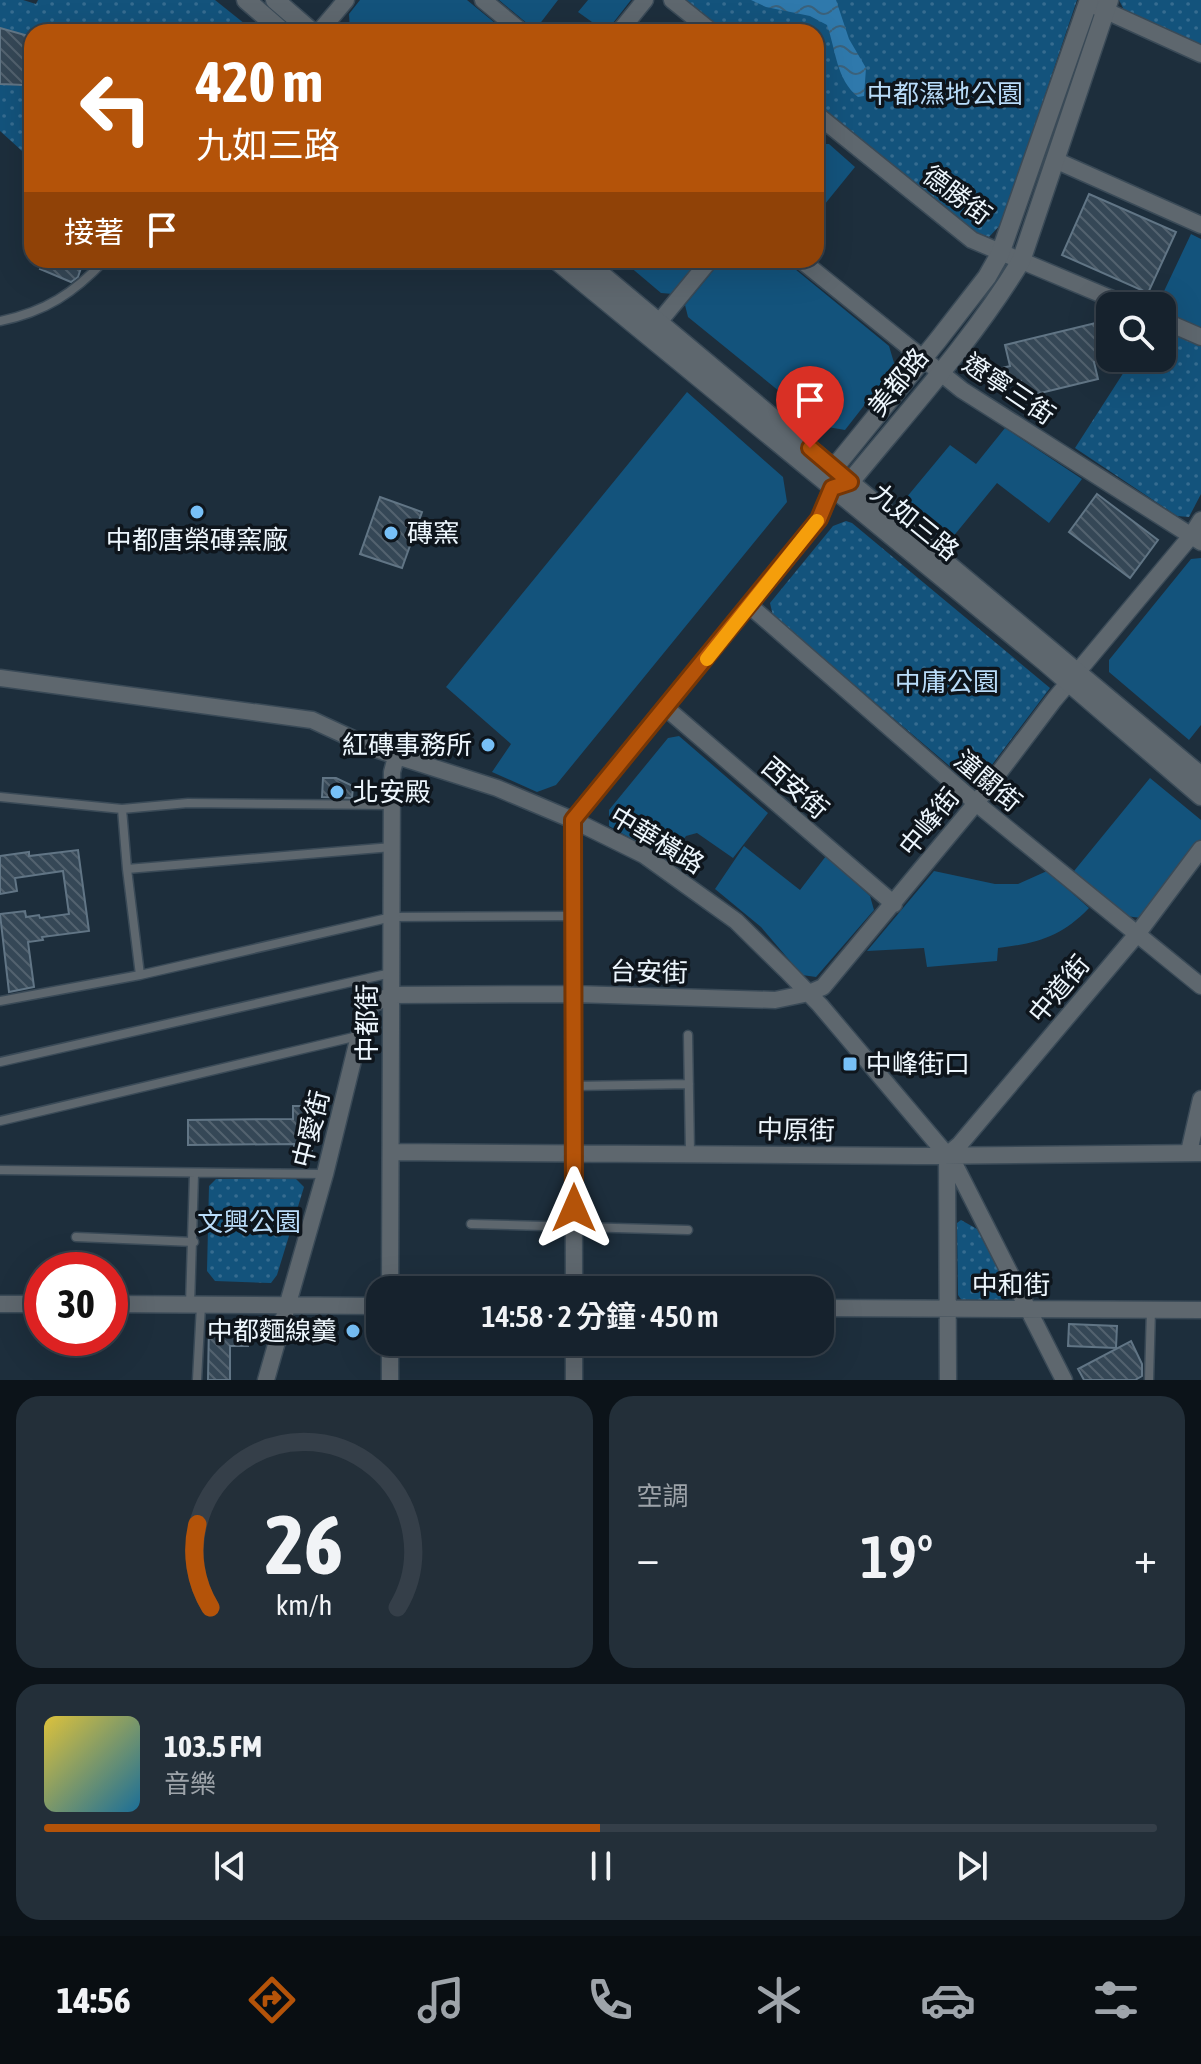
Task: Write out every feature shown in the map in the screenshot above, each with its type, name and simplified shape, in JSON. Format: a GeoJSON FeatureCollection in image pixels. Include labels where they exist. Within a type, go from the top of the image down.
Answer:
{"type":"FeatureCollection","features":[{"type":"Feature","properties":{"kind":"street"},"geometry":{"type":"LineString","coordinates":[[246,0],[274,24]]}},
{"type":"Feature","properties":{"kind":"street"},"geometry":{"type":"LineString","coordinates":[[275,0],[303,24]]}},
{"type":"Feature","properties":{"kind":"street"},"geometry":{"type":"LineString","coordinates":[[326,24],[346,0]]}},
{"type":"Feature","properties":{"kind":"street"},"geometry":{"type":"LineString","coordinates":[[483,0],[512,24]]}},
{"type":"Feature","properties":{"kind":"street"},"geometry":{"type":"LineString","coordinates":[[626,24],[645,0]]}},
{"type":"Feature","properties":{"kind":"street"},"geometry":{"type":"LineString","coordinates":[[672,0],[702,24]]}},
{"type":"Feature","properties":{"kind":"street"},"geometry":{"type":"LineString","coordinates":[[1089,1],[1108,5],[1201,54]]}},
{"type":"Feature","properties":{"kind":"street","name":"美都路"},"geometry":{"type":"LineString","coordinates":[[834,468],[987,277],[1000,254],[1089,1]]}},
{"type":"Feature","properties":{"kind":"street","name":"美都路"},"geometry":{"type":"LineString","coordinates":[[850,482],[940,372],[1003,290],[1021,261],[1108,5]]}},
{"type":"Feature","properties":{"kind":"street","name":"德勝街"},"geometry":{"type":"LineString","coordinates":[[824,126],[972,240],[1096,292]]}},
{"type":"Feature","properties":{"kind":"street"},"geometry":{"type":"LineString","coordinates":[[1055,160],[1201,225]]}},
{"type":"Feature","properties":{"kind":"street","name":"九如三路"},"geometry":{"type":"LineString","coordinates":[[566,268],[832,488],[1201,776]]}},
{"type":"Feature","properties":{"kind":"street","name":"九如三路"},"geometry":{"type":"LineString","coordinates":[[594,268],[834,468],[1073,677],[1201,796]]}},
{"type":"Feature","properties":{"kind":"street"},"geometry":{"type":"LineString","coordinates":[[659,322],[703,268]]}},
{"type":"Feature","properties":{"kind":"street","name":"遼寧三街"},"geometry":{"type":"LineString","coordinates":[[811,268],[923,359],[987,406],[1196,539]]}},
{"type":"Feature","properties":{"kind":"street"},"geometry":{"type":"LineString","coordinates":[[1176,326],[1201,337]]}},
{"type":"Feature","properties":{"kind":"street"},"geometry":{"type":"LineString","coordinates":[[574,1276],[573,820],[819,519],[832,488],[834,468]]}},
{"type":"Feature","properties":{"kind":"street"},"geometry":{"type":"LineString","coordinates":[[832,488],[850,482]]}},
{"type":"Feature","properties":{"kind":"street","name":"中峰街"},"geometry":{"type":"LineString","coordinates":[[809,993],[829,982],[894,904],[1073,677],[1196,539],[1201,520]]}},
{"type":"Feature","properties":{"kind":"street","name":"潼關街"},"geometry":{"type":"LineString","coordinates":[[750,606],[976,803],[1201,986]]}},
{"type":"Feature","properties":{"kind":"street","name":"中華橫路"},"geometry":{"type":"LineString","coordinates":[[0,678],[312,720],[396,757],[497,788],[573,820],[644,855],[685,882],[736,921],[809,993],[947,1155],[957,1169],[1064,1380]]}},
{"type":"Feature","properties":{"kind":"street","name":"西安街"},"geometry":{"type":"LineString","coordinates":[[666,708],[894,904]]}},
{"type":"Feature","properties":{"kind":"street","name":"中都街"},"geometry":{"type":"LineString","coordinates":[[390,1276],[392,772],[396,757]]}},
{"type":"Feature","properties":{"kind":"street","name":"中道街"},"geometry":{"type":"LineString","coordinates":[[947,1155],[960,1144],[1138,933],[1201,849]]}},
{"type":"Feature","properties":{"kind":"street","name":"台安街"},"geometry":{"type":"LineString","coordinates":[[391,995],[574,994],[775,1000],[809,993]]}},
{"type":"Feature","properties":{"kind":"street","name":"中愛街"},"geometry":{"type":"LineString","coordinates":[[266,1380],[325,1174],[359,1036],[371,1005],[391,995]]}},
{"type":"Feature","properties":{"kind":"street"},"geometry":{"type":"LineString","coordinates":[[1195,1152],[1201,1099]]}},
{"type":"Feature","properties":{"kind":"street","name":"中原街"},"geometry":{"type":"LineString","coordinates":[[391,1152],[947,1155],[1195,1152]]}},
{"type":"Feature","properties":{"kind":"street"},"geometry":{"type":"LineString","coordinates":[[947,1155],[948,1380]]}},
{"type":"Feature","properties":{"kind":"street"},"geometry":{"type":"LineString","coordinates":[[0,1304],[24,1304]]}},
{"type":"Feature","properties":{"kind":"street"},"geometry":{"type":"LineString","coordinates":[[128,1304],[366,1306]]}},
{"type":"Feature","properties":{"kind":"street","name":"中和街"},"geometry":{"type":"LineString","coordinates":[[834,1308],[1201,1310]]}},
{"type":"Feature","properties":{"kind":"street"},"geometry":{"type":"LineString","coordinates":[[390,1356],[390,1380]]}},
{"type":"Feature","properties":{"kind":"street"},"geometry":{"type":"LineString","coordinates":[[574,1356],[574,1380]]}},
{"type":"Feature","properties":{"kind":"lane"},"geometry":{"type":"LineString","coordinates":[[0,321],[47,307],[97,268]]}},
{"type":"Feature","properties":{"kind":"lane"},"geometry":{"type":"LineString","coordinates":[[0,797],[122,809],[188,803],[392,805]]}},
{"type":"Feature","properties":{"kind":"lane"},"geometry":{"type":"LineString","coordinates":[[122,809],[140,975]]}},
{"type":"Feature","properties":{"kind":"lane"},"geometry":{"type":"LineString","coordinates":[[127,869],[392,847]]}},
{"type":"Feature","properties":{"kind":"lane"},"geometry":{"type":"LineString","coordinates":[[0,1001],[140,975],[392,917],[573,916]]}},
{"type":"Feature","properties":{"kind":"lane"},"geometry":{"type":"LineString","coordinates":[[0,1062],[392,973]]}},
{"type":"Feature","properties":{"kind":"lane"},"geometry":{"type":"LineString","coordinates":[[688,1035],[690,1153]]}},
{"type":"Feature","properties":{"kind":"lane"},"geometry":{"type":"LineString","coordinates":[[0,1121],[359,1036]]}},
{"type":"Feature","properties":{"kind":"lane"},"geometry":{"type":"LineString","coordinates":[[574,1086],[689,1084]]}},
{"type":"Feature","properties":{"kind":"lane"},"geometry":{"type":"LineString","coordinates":[[0,1170],[325,1174]]}},
{"type":"Feature","properties":{"kind":"lane"},"geometry":{"type":"LineString","coordinates":[[194,1174],[197,1380]]}},
{"type":"Feature","properties":{"kind":"lane"},"geometry":{"type":"LineString","coordinates":[[471,1224],[688,1230]]}},
{"type":"Feature","properties":{"kind":"lane"},"geometry":{"type":"LineString","coordinates":[[76,1237],[194,1242]]}},
{"type":"Feature","properties":{"kind":"lane"},"geometry":{"type":"LineString","coordinates":[[1149,1380],[1151,1309]]}},
{"type":"Feature","properties":{"kind":"green space"},"geometry":{"type":"Polygon","coordinates":[[[0,0],[23,0],[36,4],[38,0],[215,0],[245,24],[24,24],[24,153],[0,131],[0,0]]]}},
{"type":"Feature","properties":{"kind":"green space"},"geometry":{"type":"Polygon","coordinates":[[[360,0],[467,0],[495,23],[350,24],[349,14],[360,0]]]}},
{"type":"Feature","properties":{"kind":"green space"},"geometry":{"type":"Polygon","coordinates":[[[499,0],[558,0],[540,24],[528,24],[499,0]]]}},
{"type":"Feature","properties":{"kind":"green space"},"geometry":{"type":"Polygon","coordinates":[[[588,0],[631,0],[612,24],[595,24],[578,12],[588,0]]]}},
{"type":"Feature","properties":{"kind":"green space","name":"中都濕地公園"},"geometry":{"type":"Polygon","coordinates":[[[672,0],[1077,0],[1002,223],[989,237],[968,230],[824,120],[824,24],[702,24],[672,0]]]}},
{"type":"Feature","properties":{"kind":"green space"},"geometry":{"type":"Polygon","coordinates":[[[1119,0],[1201,0],[1201,47],[1125,12],[1119,0]]]}},
{"type":"Feature","properties":{"kind":"green space"},"geometry":{"type":"Polygon","coordinates":[[[824,144],[829,144],[855,167],[824,205],[824,144]]]}},
{"type":"Feature","properties":{"kind":"green space"},"geometry":{"type":"Polygon","coordinates":[[[1191,234],[1201,239],[1201,328],[1176,316],[1176,292],[1164,292],[1191,234]]]}},
{"type":"Feature","properties":{"kind":"green space"},"geometry":{"type":"Polygon","coordinates":[[[631,268],[695,268],[673,294],[661,293],[631,268]]]}},
{"type":"Feature","properties":{"kind":"green space"},"geometry":{"type":"Polygon","coordinates":[[[715,268],[794,268],[889,346],[895,366],[845,430],[822,426],[688,317],[685,305],[715,268]]]}},
{"type":"Feature","properties":{"kind":"green space"},"geometry":{"type":"Polygon","coordinates":[[[1176,332],[1201,344],[1201,494],[1189,517],[1177,516],[1075,448],[1124,372],[1176,372],[1176,332]]]}},
{"type":"Feature","properties":{"kind":"green space"},"geometry":{"type":"Polygon","coordinates":[[[687,392],[783,477],[787,502],[556,785],[537,792],[492,772],[511,744],[446,687],[687,392]]]}},
{"type":"Feature","properties":{"kind":"green space"},"geometry":{"type":"Polygon","coordinates":[[[1005,428],[1082,479],[1049,523],[997,483],[952,538],[906,498],[950,445],[976,464],[1005,428]]]}},
{"type":"Feature","properties":{"kind":"green space","name":"中庸公園"},"geometry":{"type":"Polygon","coordinates":[[[846,521],[1050,688],[982,778],[966,780],[773,616],[770,603],[833,526],[846,521]]]}},
{"type":"Feature","properties":{"kind":"green space"},"geometry":{"type":"Polygon","coordinates":[[[1201,558],[1201,725],[1189,740],[1109,672],[1109,660],[1191,559],[1201,558]]]}},
{"type":"Feature","properties":{"kind":"green space"},"geometry":{"type":"Polygon","coordinates":[[[679,736],[768,813],[733,858],[697,833],[686,836],[669,860],[609,826],[609,810],[668,738],[679,736]]]}},
{"type":"Feature","properties":{"kind":"green space"},"geometry":{"type":"Polygon","coordinates":[[[1150,778],[1201,820],[1201,840],[1141,918],[1126,916],[1074,871],[1150,778]]]}},
{"type":"Feature","properties":{"kind":"green space"},"geometry":{"type":"Polygon","coordinates":[[[744,846],[800,890],[826,856],[870,896],[874,910],[816,977],[802,975],[761,927],[715,889],[744,846]]]}},
{"type":"Feature","properties":{"kind":"green space"},"geometry":{"type":"Polygon","coordinates":[[[934,871],[995,884],[1018,884],[1047,871],[1089,908],[1069,926],[1048,937],[998,948],[997,961],[927,967],[924,948],[867,951],[934,871]]]}},
{"type":"Feature","properties":{"kind":"green space","name":"文興公園"},"geometry":{"type":"Polygon","coordinates":[[[216,1179],[296,1179],[304,1187],[277,1275],[271,1283],[215,1281],[207,1271],[209,1186],[216,1179]]]}},
{"type":"Feature","properties":{"kind":"green space"},"geometry":{"type":"Polygon","coordinates":[[[961,1220],[977,1229],[1011,1294],[1008,1300],[963,1302],[958,1295],[957,1223],[961,1220]]]}},
{"type":"Feature","properties":{"kind":"water"},"geometry":{"type":"Polygon","coordinates":[[[751,0],[836,0],[849,39],[866,68],[864,96],[858,97],[845,82],[827,25],[810,16],[766,7],[751,0]]]}},
{"type":"Feature","properties":{"kind":"building"},"geometry":{"type":"Polygon","coordinates":[[[0,28],[24,35],[24,85],[0,84],[0,28]]]}},
{"type":"Feature","properties":{"kind":"building"},"geometry":{"type":"Polygon","coordinates":[[[1089,194],[1176,232],[1148,292],[1062,255],[1089,194]]]}},
{"type":"Feature","properties":{"kind":"building"},"geometry":{"type":"Polygon","coordinates":[[[81,268],[78,277],[71,282],[40,269],[81,268]]]}},
{"type":"Feature","properties":{"kind":"building"},"geometry":{"type":"Polygon","coordinates":[[[1096,323],[1094,362],[1098,379],[1024,397],[1021,381],[999,386],[995,370],[1010,366],[1005,345],[1096,323]]]}},
{"type":"Feature","properties":{"kind":"building"},"geometry":{"type":"Polygon","coordinates":[[[1097,494],[1158,540],[1130,578],[1069,532],[1097,494]]]}},
{"type":"Feature","properties":{"kind":"building","name":"磚窯"},"geometry":{"type":"Polygon","coordinates":[[[380,497],[422,512],[402,568],[360,554],[380,497]]]}},
{"type":"Feature","properties":{"kind":"building","name":"北安殿"},"geometry":{"type":"Polygon","coordinates":[[[323,778],[336,778],[353,786],[352,798],[322,797],[323,778]]]}},
{"type":"Feature","properties":{"kind":"building"},"geometry":{"type":"Polygon","coordinates":[[[78,850],[89,931],[42,937],[43,940],[28,942],[34,987],[9,992],[0,914],[25,911],[26,917],[39,915],[40,918],[69,914],[63,871],[15,878],[17,891],[0,894],[0,856],[78,850]]]}},
{"type":"Feature","properties":{"kind":"building"},"geometry":{"type":"Polygon","coordinates":[[[293,1106],[312,1106],[312,1152],[294,1152],[294,1144],[188,1145],[188,1120],[293,1119],[293,1106]]]}},
{"type":"Feature","properties":{"kind":"building"},"geometry":{"type":"Polygon","coordinates":[[[209,1323],[249,1323],[248,1346],[230,1346],[230,1380],[208,1380],[209,1323]]]}},
{"type":"Feature","properties":{"kind":"building"},"geometry":{"type":"Polygon","coordinates":[[[1069,1324],[1117,1326],[1116,1348],[1068,1346],[1069,1324]]]}},
{"type":"Feature","properties":{"kind":"building"},"geometry":{"type":"Polygon","coordinates":[[[1131,1341],[1142,1364],[1142,1376],[1135,1380],[1084,1380],[1078,1369],[1131,1341]]]}},
{"type":"Feature","properties":{"kind":"slow traffic"},"geometry":{"type":"LineString","coordinates":[[707,659],[817,521]]}},
{"type":"Feature","properties":{"kind":"place","name":"中都唐榮磚窯廠"},"geometry":{"type":"Point","coordinates":[197,512]}},
{"type":"Feature","properties":{"kind":"place","name":"磚窯"},"geometry":{"type":"Point","coordinates":[391,533]}},
{"type":"Feature","properties":{"kind":"place","name":"紅磚事務所"},"geometry":{"type":"Point","coordinates":[488,745]}},
{"type":"Feature","properties":{"kind":"place","name":"北安殿"},"geometry":{"type":"Point","coordinates":[337,792]}},
{"type":"Feature","properties":{"kind":"place","name":"中峰街口"},"geometry":{"type":"Point","coordinates":[850,1064]}},
{"type":"Feature","properties":{"kind":"place","name":"中都麵線羹"},"geometry":{"type":"Point","coordinates":[353,1331]}},
{"type":"Feature","properties":{"kind":"route"},"geometry":{"type":"LineString","coordinates":[[574,1208],[573,820],[819,519],[832,488],[850,482],[810,448]]}}]}
